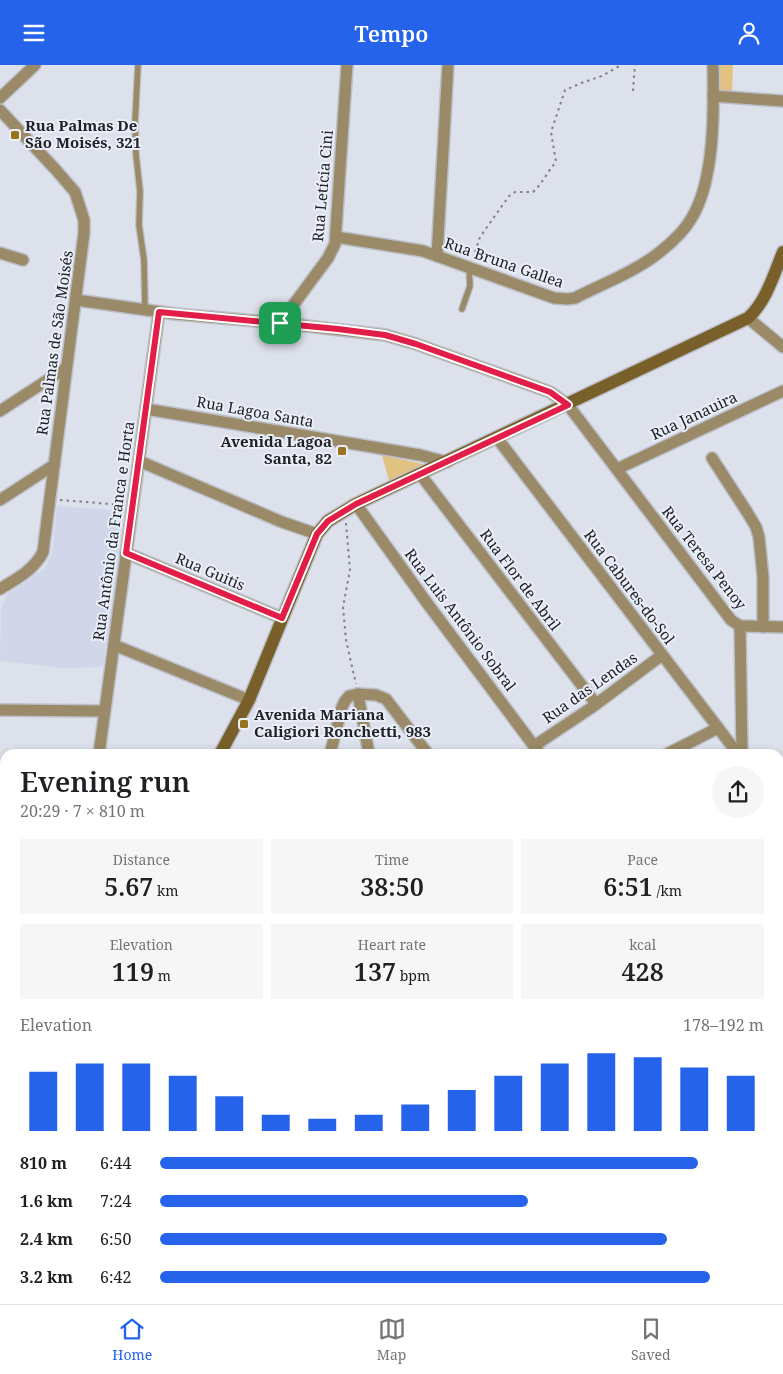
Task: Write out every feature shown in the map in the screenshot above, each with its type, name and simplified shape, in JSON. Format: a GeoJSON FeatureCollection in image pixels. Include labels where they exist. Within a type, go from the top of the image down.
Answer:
{"type":"FeatureCollection","features":[{"type":"Feature","properties":{"kind":"street"},"geometry":{"type":"LineString","coordinates":[[0,98],[35,65]]}},
{"type":"Feature","properties":{"kind":"street","name":"Rua Letícia Cini"},"geometry":{"type":"LineString","coordinates":[[280,323],[328,258],[335,244],[347,65]]}},
{"type":"Feature","properties":{"kind":"street"},"geometry":{"type":"LineString","coordinates":[[437,256],[448,65]]}},
{"type":"Feature","properties":{"kind":"street","name":"Rua Bruna Gallea"},"geometry":{"type":"LineString","coordinates":[[336,237],[412,248],[554,298],[575,298],[656,255],[691,220],[697,208],[707,173],[714,96],[713,65]]}},
{"type":"Feature","properties":{"kind":"street"},"geometry":{"type":"LineString","coordinates":[[714,96],[783,101]]}},
{"type":"Feature","properties":{"kind":"street","name":"Rua Palmas de São Moisés"},"geometry":{"type":"LineString","coordinates":[[0,110],[56,169],[75,192],[84,220],[76,300],[43,552],[39,561],[30,570],[0,589]]}},
{"type":"Feature","properties":{"kind":"street"},"geometry":{"type":"LineString","coordinates":[[223,749],[249,700],[317,534],[328,521],[350,507],[748,318],[758,308],[783,252]]}},
{"type":"Feature","properties":{"kind":"street"},"geometry":{"type":"LineString","coordinates":[[0,253],[23,260]]}},
{"type":"Feature","properties":{"kind":"street","name":"Rua Teresa Penoy"},"geometry":{"type":"LineString","coordinates":[[76,300],[159,312],[385,335],[550,392],[568,405],[731,620],[740,626],[742,749]]}},
{"type":"Feature","properties":{"kind":"street","name":"Rua Antônio da Franca e Horta"},"geometry":{"type":"LineString","coordinates":[[100,749],[159,312]]}},
{"type":"Feature","properties":{"kind":"street"},"geometry":{"type":"LineString","coordinates":[[748,318],[783,347]]}},
{"type":"Feature","properties":{"kind":"street"},"geometry":{"type":"LineString","coordinates":[[0,411],[66,368]]}},
{"type":"Feature","properties":{"kind":"street","name":"Rua Janauira"},"geometry":{"type":"LineString","coordinates":[[617,469],[783,391]]}},
{"type":"Feature","properties":{"kind":"street","name":"Rua Lagoa Santa"},"geometry":{"type":"LineString","coordinates":[[146,409],[420,455],[448,462]]}},
{"type":"Feature","properties":{"kind":"street","name":"Rua Cabures-do-Sol"},"geometry":{"type":"LineString","coordinates":[[497,438],[734,749]]}},
{"type":"Feature","properties":{"kind":"street"},"geometry":{"type":"LineString","coordinates":[[712,458],[756,527],[759,537],[763,577],[763,627]]}},
{"type":"Feature","properties":{"kind":"street"},"geometry":{"type":"LineString","coordinates":[[138,461],[282,522],[317,534]]}},
{"type":"Feature","properties":{"kind":"street"},"geometry":{"type":"LineString","coordinates":[[0,500],[54,465]]}},
{"type":"Feature","properties":{"kind":"street","name":"Rua Flor de Abril"},"geometry":{"type":"LineString","coordinates":[[420,474],[596,704]]}},
{"type":"Feature","properties":{"kind":"street","name":"Rua Luis Antônio Sobral"},"geometry":{"type":"LineString","coordinates":[[350,507],[449,633],[536,749]]}},
{"type":"Feature","properties":{"kind":"street","name":"Rua Guitis"},"geometry":{"type":"LineString","coordinates":[[126,553],[282,618]]}},
{"type":"Feature","properties":{"kind":"street"},"geometry":{"type":"LineString","coordinates":[[740,626],[783,627]]}},
{"type":"Feature","properties":{"kind":"street"},"geometry":{"type":"LineString","coordinates":[[114,645],[249,700]]}},
{"type":"Feature","properties":{"kind":"street","name":"Rua das Lendas"},"geometry":{"type":"LineString","coordinates":[[538,749],[662,655]]}},
{"type":"Feature","properties":{"kind":"street"},"geometry":{"type":"LineString","coordinates":[[331,749],[342,707],[350,696],[358,694],[376,695],[386,699],[424,749]]}},
{"type":"Feature","properties":{"kind":"street"},"geometry":{"type":"LineString","coordinates":[[358,694],[368,749]]}},
{"type":"Feature","properties":{"kind":"street"},"geometry":{"type":"LineString","coordinates":[[0,710],[104,711]]}},
{"type":"Feature","properties":{"kind":"street"},"geometry":{"type":"LineString","coordinates":[[676,749],[718,727]]}},
{"type":"Feature","properties":{"kind":"lane"},"geometry":{"type":"LineString","coordinates":[[138,65],[135,123],[140,191],[139,225],[144,260],[144,309]]}},
{"type":"Feature","properties":{"kind":"lane"},"geometry":{"type":"LineString","coordinates":[[462,309],[470,285],[469,268]]}},
{"type":"Feature","properties":{"kind":"path"},"geometry":{"type":"LineString","coordinates":[[469,268],[480,237],[509,196],[515,192],[532,192],[543,181],[556,162],[551,132],[565,90],[602,76],[621,65]]}},
{"type":"Feature","properties":{"kind":"path"},"geometry":{"type":"LineString","coordinates":[[632,91],[635,65]]}},
{"type":"Feature","properties":{"kind":"path"},"geometry":{"type":"LineString","coordinates":[[50,500],[133,505]]}},
{"type":"Feature","properties":{"kind":"path"},"geometry":{"type":"LineString","coordinates":[[350,507],[350,570],[343,607],[346,640],[358,694]]}},
{"type":"Feature","properties":{"kind":"shaded area"},"geometry":{"type":"Polygon","coordinates":[[[717,65],[733,65],[732,94],[716,93],[717,65]]]}},
{"type":"Feature","properties":{"kind":"shaded area"},"geometry":{"type":"Polygon","coordinates":[[[382,455],[423,464],[389,481],[382,455]]]}},
{"type":"Feature","properties":{"kind":"shaded area"},"geometry":{"type":"Polygon","coordinates":[[[57,506],[125,511],[103,667],[62,668],[0,661],[1,609],[7,594],[45,568],[52,554],[57,506]]]}},
{"type":"Feature","properties":{"kind":"place","name":"Rua Palmas De São Moisés, 321"},"geometry":{"type":"Point","coordinates":[15,135]}},
{"type":"Feature","properties":{"kind":"place","name":"Avenida Lagoa Santa, 82"},"geometry":{"type":"Point","coordinates":[342,451]}},
{"type":"Feature","properties":{"kind":"place","name":"Avenida Mariana Caligiori Ronchetti, 983"},"geometry":{"type":"Point","coordinates":[244,724]}},
{"type":"Feature","properties":{"kind":"route"},"geometry":{"type":"LineString","coordinates":[[159,312],[280,323],[385,335],[416,344],[550,392],[568,405],[356,504],[328,521],[317,534],[282,618],[126,553],[159,312]]}}]}
